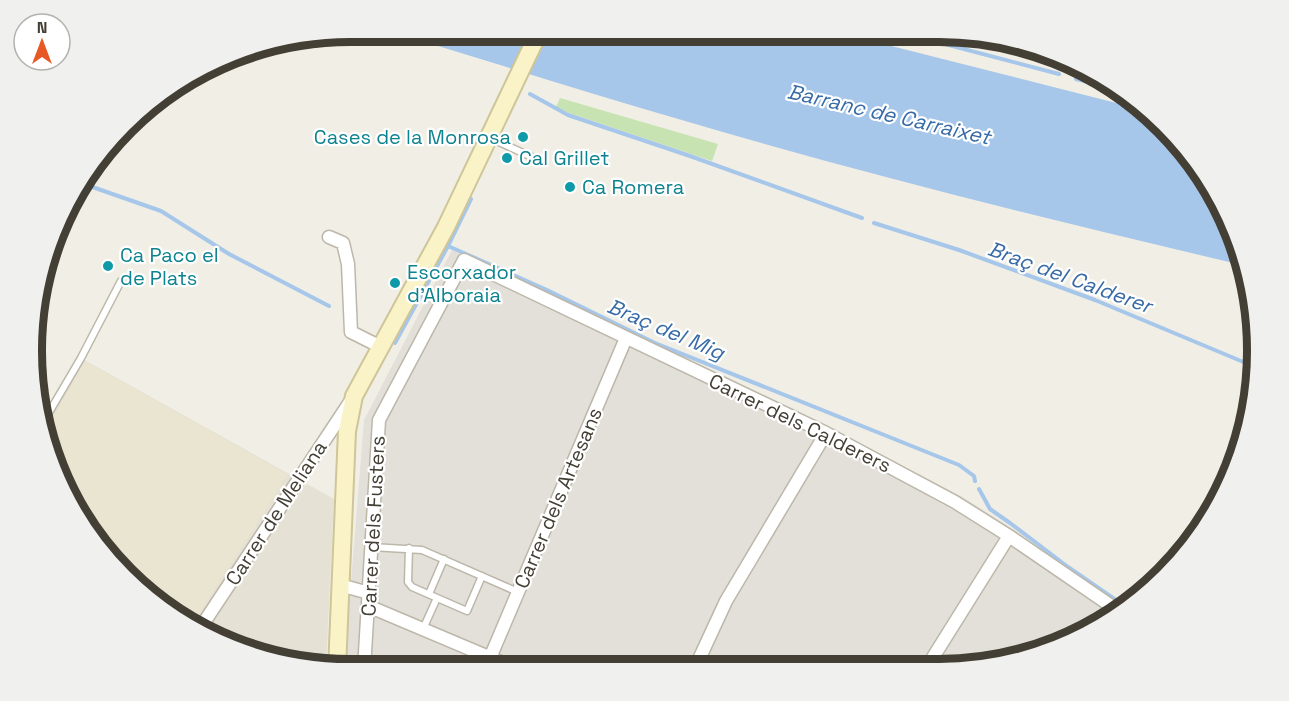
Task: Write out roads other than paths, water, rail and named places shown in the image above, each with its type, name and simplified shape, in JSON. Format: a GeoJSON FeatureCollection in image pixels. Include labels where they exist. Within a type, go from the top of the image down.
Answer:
{"type":"FeatureCollection","features":[{"type":"Feature","properties":{"kind":"main road"},"geometry":{"type":"LineString","coordinates":[[337,658],[347,431],[354,396],[446,227],[534,42]]}},
{"type":"Feature","properties":{"kind":"street"},"geometry":{"type":"LineString","coordinates":[[329,237],[343,243],[348,264],[351,332],[381,347]]}},
{"type":"Feature","properties":{"kind":"street","name":"Carrer dels Calderers"},"geometry":{"type":"LineString","coordinates":[[464,260],[826,433],[954,502],[1009,536],[1111,606]]}},
{"type":"Feature","properties":{"kind":"street","name":"Carrer dels Fusters"},"geometry":{"type":"LineString","coordinates":[[365,659],[379,420],[464,260]]}},
{"type":"Feature","properties":{"kind":"street","name":"Carrer dels Artesans"},"geometry":{"type":"LineString","coordinates":[[490,658],[626,338]]}},
{"type":"Feature","properties":{"kind":"street","name":"Carrer de Meliana"},"geometry":{"type":"LineString","coordinates":[[204,622],[354,396]]}},
{"type":"Feature","properties":{"kind":"street"},"geometry":{"type":"LineString","coordinates":[[699,659],[726,601],[826,433]]}},
{"type":"Feature","properties":{"kind":"street"},"geometry":{"type":"LineString","coordinates":[[932,659],[1009,536]]}},
{"type":"Feature","properties":{"kind":"street"},"geometry":{"type":"LineString","coordinates":[[340,585],[423,629],[490,658]]}},
{"type":"Feature","properties":{"kind":"lane"},"geometry":{"type":"LineString","coordinates":[[489,138],[543,162]]}},
{"type":"Feature","properties":{"kind":"lane"},"geometry":{"type":"LineString","coordinates":[[49,413],[81,358],[121,281]]}},
{"type":"Feature","properties":{"kind":"lane"},"geometry":{"type":"LineString","coordinates":[[372,547],[422,550],[518,592]]}},
{"type":"Feature","properties":{"kind":"lane"},"geometry":{"type":"LineString","coordinates":[[410,548],[408,582],[412,587],[467,611],[482,576]]}},
{"type":"Feature","properties":{"kind":"lane"},"geometry":{"type":"LineString","coordinates":[[429,594],[444,559]]}},
{"type":"Feature","properties":{"kind":"lane"},"geometry":{"type":"LineString","coordinates":[[423,629],[437,598]]}},
{"type":"Feature","properties":{"kind":"water","name":"Barranc de Carraixet"},"geometry":{"type":"Polygon","coordinates":[[[425,42],[875,42],[1125,105],[1157,132],[1195,179],[1224,232],[1234,263],[1037,216],[830,162],[654,112],[425,42]]]}},
{"type":"Feature","properties":{"kind":"waterway"},"geometry":{"type":"LineString","coordinates":[[937,42],[1059,74]]}},
{"type":"Feature","properties":{"kind":"waterway"},"geometry":{"type":"LineString","coordinates":[[1076,79],[1093,83]]}},
{"type":"Feature","properties":{"kind":"waterway","name":"Braç del Calderer"},"geometry":{"type":"LineString","coordinates":[[530,94],[568,115],[862,218]]}},
{"type":"Feature","properties":{"kind":"waterway"},"geometry":{"type":"LineString","coordinates":[[89,186],[161,211],[229,254],[329,306]]}},
{"type":"Feature","properties":{"kind":"waterway","name":"Braç del Calderer"},"geometry":{"type":"LineString","coordinates":[[448,246],[471,199]]}},
{"type":"Feature","properties":{"kind":"waterway","name":"Braç del Calderer"},"geometry":{"type":"LineString","coordinates":[[874,223],[959,250],[1095,300],[1246,363]]}},
{"type":"Feature","properties":{"kind":"waterway","name":"Braç del Mig"},"geometry":{"type":"LineString","coordinates":[[395,343],[448,246],[547,290],[655,343],[959,465],[974,476],[975,481]]}},
{"type":"Feature","properties":{"kind":"waterway","name":"Braç del Mig"},"geometry":{"type":"LineString","coordinates":[[979,489],[990,509],[1118,601]]}},
{"type":"Feature","properties":{"kind":"place","name":"Cases de la Monrosa"},"geometry":{"type":"Point","coordinates":[523,137]}},
{"type":"Feature","properties":{"kind":"place","name":"Cal Grillet"},"geometry":{"type":"Point","coordinates":[507,158]}},
{"type":"Feature","properties":{"kind":"place","name":"Ca Romera"},"geometry":{"type":"Point","coordinates":[570,187]}},
{"type":"Feature","properties":{"kind":"place","name":"Ca Paco el de Plats"},"geometry":{"type":"Point","coordinates":[108,266]}},
{"type":"Feature","properties":{"kind":"place","name":"Escorxador d'Alboraia"},"geometry":{"type":"Point","coordinates":[395,283]}}]}
